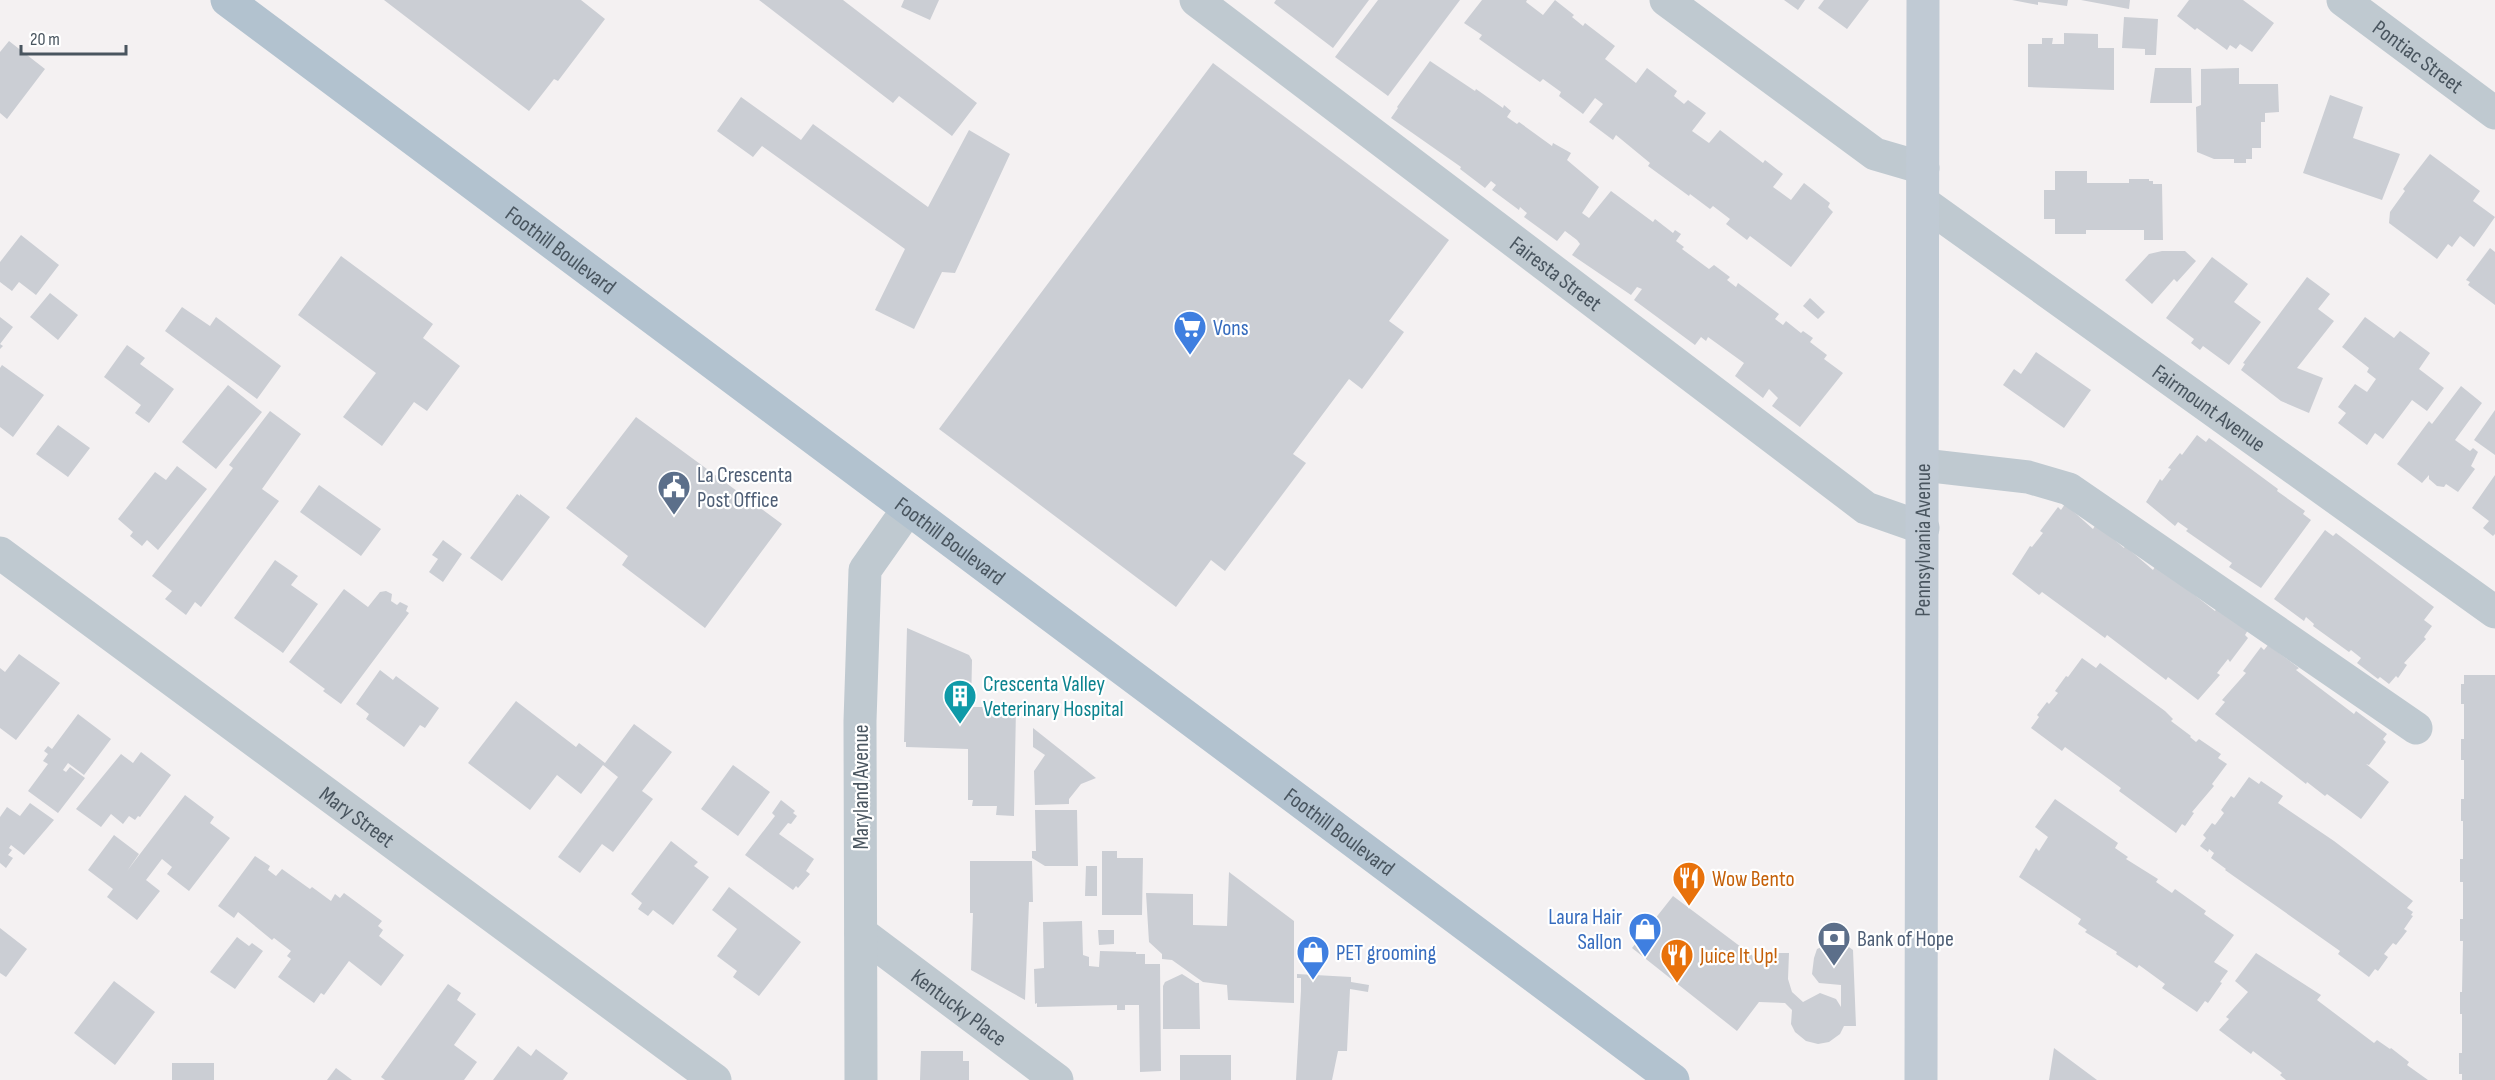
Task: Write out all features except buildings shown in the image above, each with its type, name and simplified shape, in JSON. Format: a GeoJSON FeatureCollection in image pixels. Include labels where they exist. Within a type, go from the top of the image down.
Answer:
{"type":"FeatureCollection","features":[{"type":"Feature","properties":{"kind":"main road","name":"Foothill Boulevard"},"geometry":{"type":"LineString","coordinates":[[227,0],[1673,1080]]}},
{"type":"Feature","properties":{"kind":"main road","name":"Pennsylvania Avenue"},"geometry":{"type":"LineString","coordinates":[[1921,1080],[1923,0]]}},
{"type":"Feature","properties":{"kind":"street","name":"Fairesta Street"},"geometry":{"type":"LineString","coordinates":[[1196,0],[1866,508],[1923,528]]}},
{"type":"Feature","properties":{"kind":"street"},"geometry":{"type":"LineString","coordinates":[[1665,0],[1875,154],[1923,168]]}},
{"type":"Feature","properties":{"kind":"street","name":"Pontiac Street"},"geometry":{"type":"LineString","coordinates":[[2343,0],[2495,113]]}},
{"type":"Feature","properties":{"kind":"street","name":"Fairmount Avenue"},"geometry":{"type":"LineString","coordinates":[[1924,203],[2495,612]]}},
{"type":"Feature","properties":{"kind":"street"},"geometry":{"type":"LineString","coordinates":[[1923,465],[2028,477],[2069,489],[2416,728]]}},
{"type":"Feature","properties":{"kind":"street","name":"Maryland Avenue"},"geometry":{"type":"LineString","coordinates":[[861,1080],[860,721],[865,570],[908,509]]}},
{"type":"Feature","properties":{"kind":"street","name":"Mary Street"},"geometry":{"type":"LineString","coordinates":[[0,553],[715,1080]]}},
{"type":"Feature","properties":{"kind":"street","name":"Kentucky Place"},"geometry":{"type":"LineString","coordinates":[[861,933],[1057,1080]]}},
{"type":"Feature","properties":{"kind":"place","name":"Vons"},"geometry":{"type":"Point","coordinates":[1190,356]}},
{"type":"Feature","properties":{"kind":"place","name":"La Crescenta Post Office"},"geometry":{"type":"Point","coordinates":[674,516]}},
{"type":"Feature","properties":{"kind":"place","name":"Crescenta Valley Veterinary Hospital"},"geometry":{"type":"Point","coordinates":[960,725]}},
{"type":"Feature","properties":{"kind":"place","name":"Wow Bento"},"geometry":{"type":"Point","coordinates":[1689,907]}},
{"type":"Feature","properties":{"kind":"place","name":"Laura Hair Sallon"},"geometry":{"type":"Point","coordinates":[1645,958]}},
{"type":"Feature","properties":{"kind":"place","name":"Bank of Hope"},"geometry":{"type":"Point","coordinates":[1834,967]}},
{"type":"Feature","properties":{"kind":"place","name":"PET grooming"},"geometry":{"type":"Point","coordinates":[1313,981]}},
{"type":"Feature","properties":{"kind":"place","name":"Juice It Up!"},"geometry":{"type":"Point","coordinates":[1677,984]}}]}
